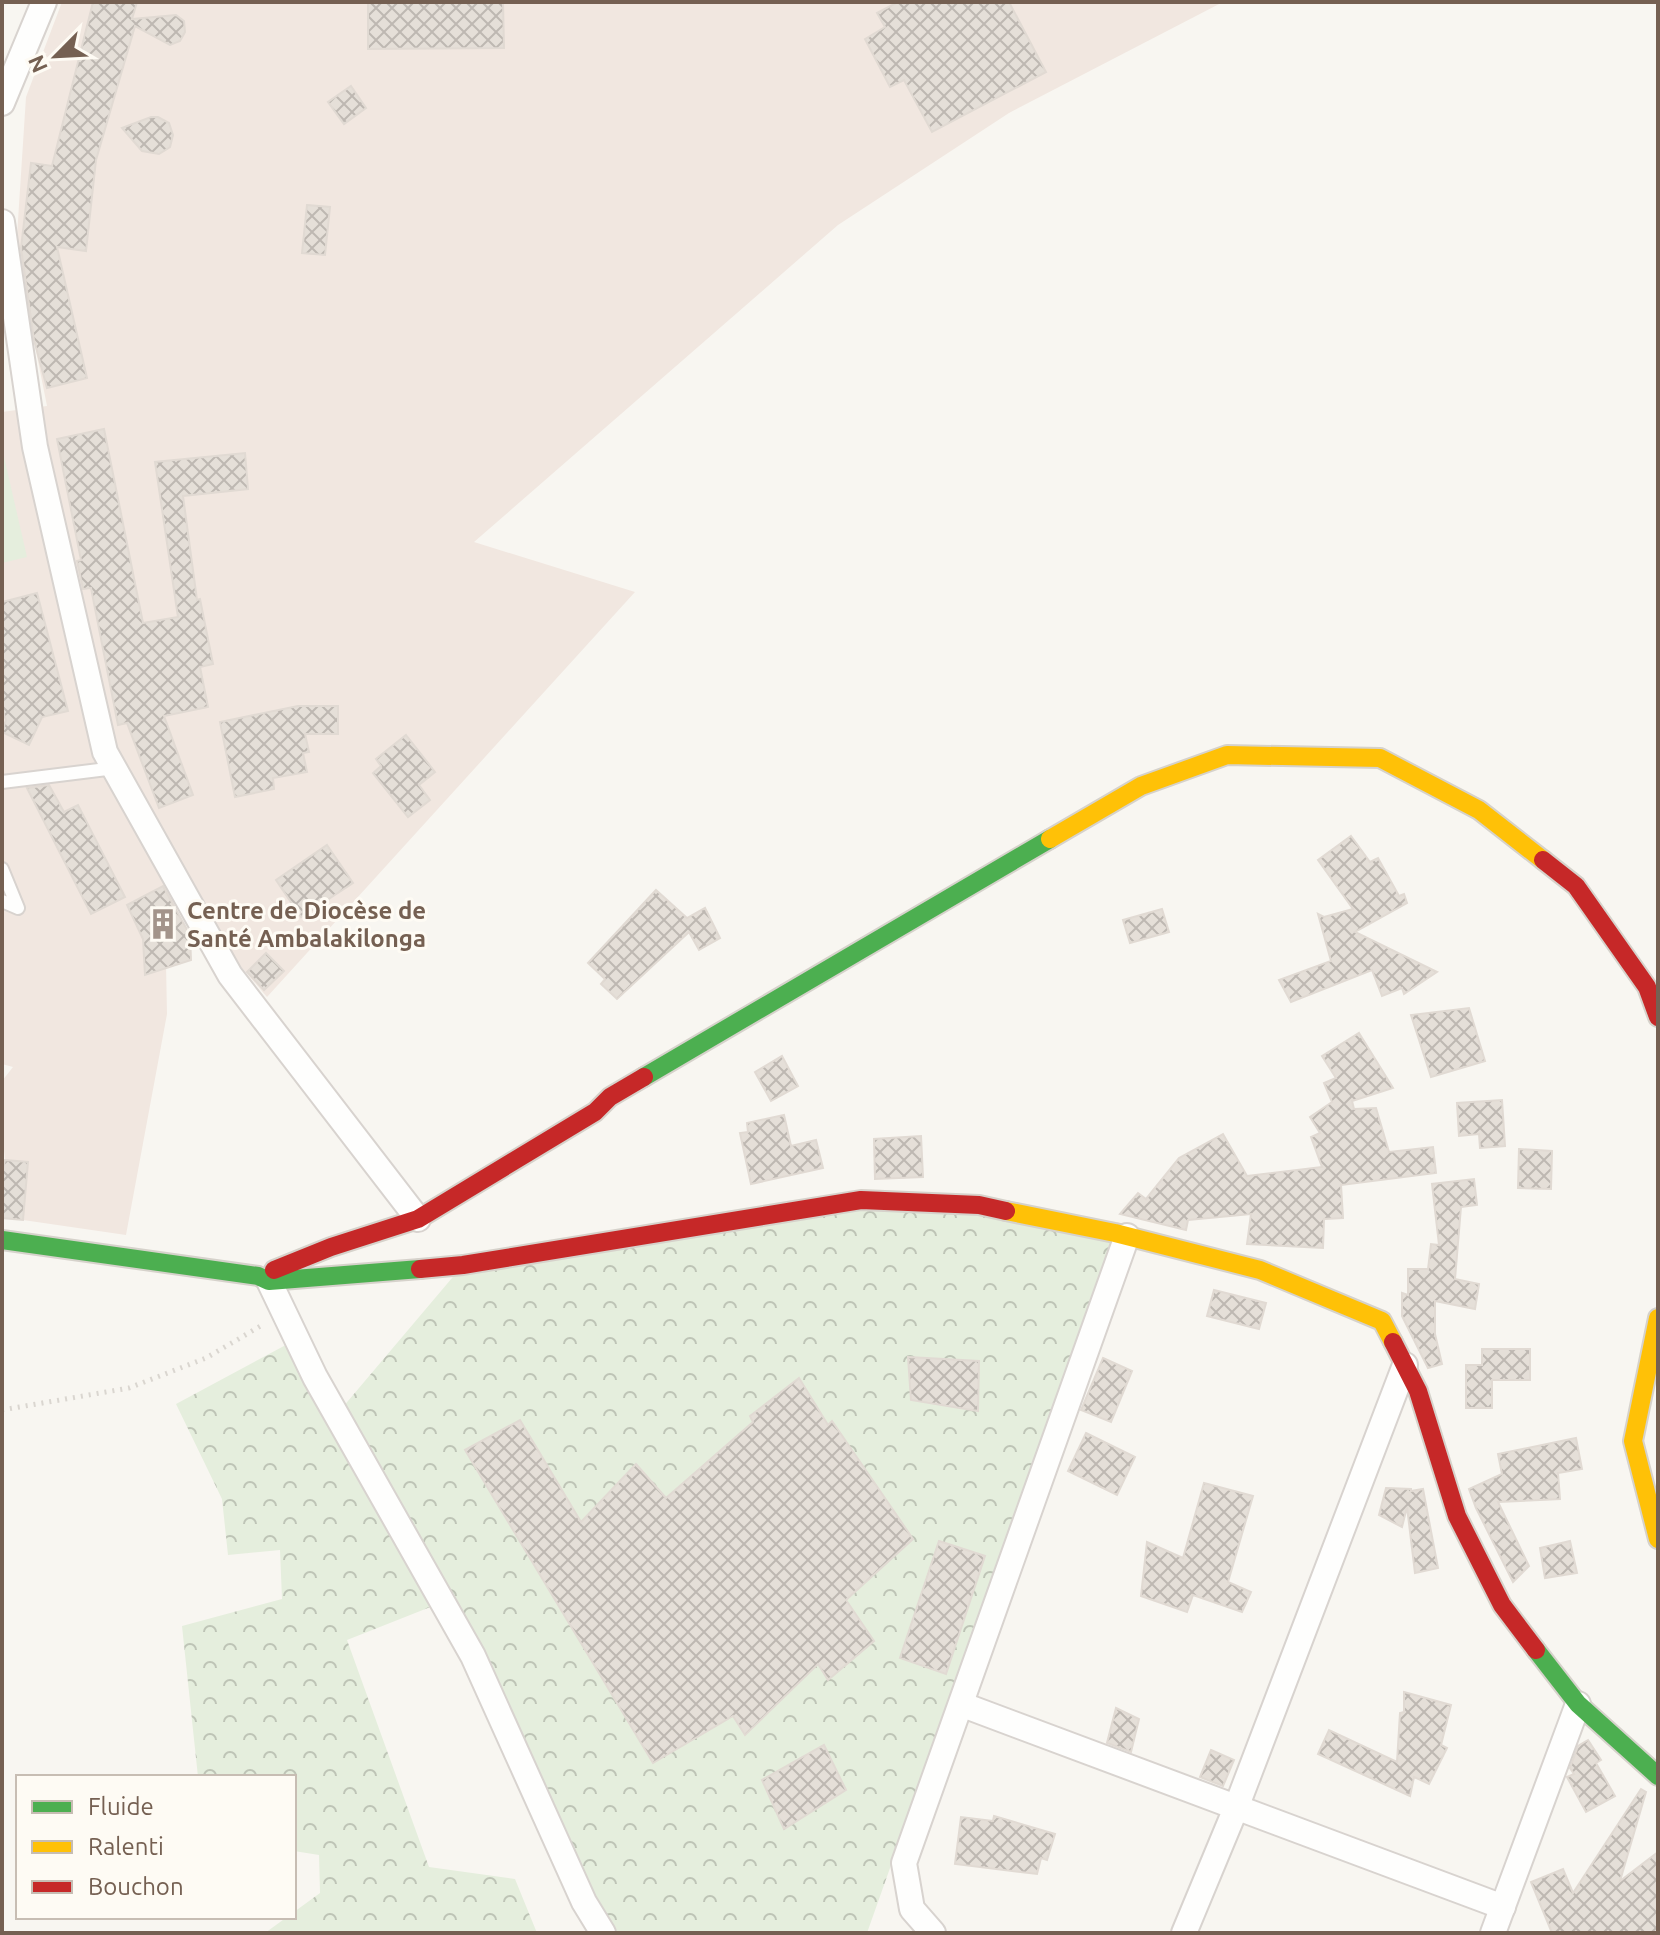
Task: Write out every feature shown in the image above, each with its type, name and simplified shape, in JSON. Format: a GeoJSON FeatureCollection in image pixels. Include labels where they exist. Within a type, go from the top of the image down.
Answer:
{"type":"FeatureCollection","features":[{"type":"Feature","properties":{"kind":"street"},"geometry":{"type":"LineString","coordinates":[[2,103],[44,2]]}},
{"type":"Feature","properties":{"kind":"street"},"geometry":{"type":"LineString","coordinates":[[2,222],[35,447],[105,752],[230,975],[418,1219]]}},
{"type":"Feature","properties":{"kind":"street"},"geometry":{"type":"LineString","coordinates":[[264,1279],[331,1247],[418,1219],[595,1112],[610,1097],[1141,786],[1227,755],[1380,758],[1479,810],[1576,886],[1647,987],[1658,1017]]}},
{"type":"Feature","properties":{"kind":"street"},"geometry":{"type":"LineString","coordinates":[[2,1240],[264,1279],[463,1265],[861,1200],[979,1205],[1127,1236],[1260,1270],[1382,1321],[1418,1391],[1457,1516],[1502,1605],[1578,1704],[1658,1776]]}},
{"type":"Feature","properties":{"kind":"street"},"geometry":{"type":"LineString","coordinates":[[933,1933],[912,1909],[904,1863],[963,1705],[1127,1236]]}},
{"type":"Feature","properties":{"kind":"street"},"geometry":{"type":"LineString","coordinates":[[264,1279],[285,1313],[315,1377],[473,1656],[584,1902],[603,1933]]}},
{"type":"Feature","properties":{"kind":"street"},"geometry":{"type":"LineString","coordinates":[[1658,1318],[1633,1441],[1658,1539]]}},
{"type":"Feature","properties":{"kind":"street"},"geometry":{"type":"LineString","coordinates":[[1184,1933],[1236,1808],[1405,1365]]}},
{"type":"Feature","properties":{"kind":"street"},"geometry":{"type":"LineString","coordinates":[[1493,1933],[1578,1704]]}},
{"type":"Feature","properties":{"kind":"street"},"geometry":{"type":"LineString","coordinates":[[963,1705],[1503,1907]]}},
{"type":"Feature","properties":{"kind":"lane"},"geometry":{"type":"LineString","coordinates":[[2,782],[115,768]]}},
{"type":"Feature","properties":{"kind":"lane"},"geometry":{"type":"LineString","coordinates":[[2,869],[18,908],[2,901]]}},
{"type":"Feature","properties":{"kind":"path"},"geometry":{"type":"LineString","coordinates":[[2,1410],[129,1388],[206,1358],[285,1313]]}},
{"type":"Feature","properties":{"kind":"shaded area"},"geometry":{"type":"Polygon","coordinates":[[[62,2],[1223,2],[1009,113],[838,225],[474,542],[635,592],[267,997],[231,955],[199,895],[165,914],[167,1014],[126,1235],[23,1220],[28,1163],[5,1160],[2,1130],[2,1081],[13,1067],[2,1064],[2,412],[47,406],[16,251],[26,97],[62,2]]]}},
{"type":"Feature","properties":{"kind":"green space"},"geometry":{"type":"Polygon","coordinates":[[[2,448],[27,557],[2,563],[2,448]]]}},
{"type":"Feature","properties":{"kind":"green space"},"geometry":{"type":"Polygon","coordinates":[[[861,1200],[1115,1233],[867,1933],[603,1933],[443,1602],[347,1640],[429,1867],[515,1879],[537,1933],[265,1933],[284,1919],[296,1919],[296,1911],[320,1893],[319,1855],[296,1851],[296,1775],[198,1775],[182,1626],[282,1599],[280,1550],[228,1555],[222,1499],[176,1404],[297,1339],[337,1414],[463,1265],[861,1200]]]}},
{"type":"Feature","properties":{"kind":"building"},"geometry":{"type":"Polygon","coordinates":[[[93,2],[137,2],[132,19],[176,15],[184,21],[185,32],[180,41],[170,45],[135,26],[96,160],[86,251],[57,247],[87,378],[47,388],[34,340],[21,248],[31,163],[52,166],[93,2]]]}},
{"type":"Feature","properties":{"kind":"building"},"geometry":{"type":"Polygon","coordinates":[[[368,2],[503,2],[504,48],[368,49],[368,2]]]}},
{"type":"Feature","properties":{"kind":"building"},"geometry":{"type":"Polygon","coordinates":[[[898,2],[1009,2],[1046,72],[932,132],[904,80],[890,87],[865,39],[885,27],[877,13],[898,2]]]}},
{"type":"Feature","properties":{"kind":"building"},"geometry":{"type":"Polygon","coordinates":[[[351,86],[366,108],[344,124],[328,102],[351,86]]]}},
{"type":"Feature","properties":{"kind":"building"},"geometry":{"type":"Polygon","coordinates":[[[151,117],[169,123],[173,135],[170,147],[159,154],[142,151],[122,128],[151,117]]]}},
{"type":"Feature","properties":{"kind":"building"},"geometry":{"type":"Polygon","coordinates":[[[307,205],[330,207],[325,255],[302,253],[307,205]]]}},
{"type":"Feature","properties":{"kind":"building"},"geometry":{"type":"Polygon","coordinates":[[[104,429],[143,623],[178,617],[155,462],[245,453],[248,489],[183,496],[197,600],[200,599],[213,664],[200,667],[208,707],[164,716],[193,795],[159,808],[127,723],[118,725],[91,588],[83,589],[77,561],[81,560],[57,439],[104,429]]]}},
{"type":"Feature","properties":{"kind":"building"},"geometry":{"type":"Polygon","coordinates":[[[37,593],[68,711],[42,717],[29,745],[2,732],[6,720],[2,709],[2,602],[37,593]]]}},
{"type":"Feature","properties":{"kind":"building"},"geometry":{"type":"Polygon","coordinates":[[[298,706],[338,706],[338,734],[305,734],[309,752],[303,753],[307,772],[273,778],[274,789],[235,797],[220,722],[298,706]]]}},
{"type":"Feature","properties":{"kind":"building"},"geometry":{"type":"Polygon","coordinates":[[[406,735],[435,772],[419,785],[430,800],[408,817],[373,773],[381,766],[376,759],[406,735]]]}},
{"type":"Feature","properties":{"kind":"building"},"geometry":{"type":"Polygon","coordinates":[[[49,785],[64,812],[78,805],[125,897],[91,914],[27,788],[49,785]]]}},
{"type":"Feature","properties":{"kind":"building"},"geometry":{"type":"Polygon","coordinates":[[[1351,836],[1370,862],[1378,858],[1399,896],[1404,894],[1407,903],[1355,932],[1437,972],[1404,994],[1402,988],[1382,996],[1372,970],[1291,1002],[1279,980],[1331,961],[1318,914],[1324,917],[1353,909],[1318,860],[1351,836]]]}},
{"type":"Feature","properties":{"kind":"building"},"geometry":{"type":"Polygon","coordinates":[[[327,845],[353,883],[301,917],[276,880],[327,845]]]}},
{"type":"Feature","properties":{"kind":"building","name":"Centre de Diocèse de Santé Ambalakilonga"},"geometry":{"type":"Polygon","coordinates":[[[163,886],[190,935],[191,960],[145,975],[143,939],[127,905],[163,886]]]}},
{"type":"Feature","properties":{"kind":"building"},"geometry":{"type":"Polygon","coordinates":[[[656,890],[687,918],[705,908],[720,938],[699,950],[689,932],[617,999],[601,984],[605,979],[588,963],[656,890]]]}},
{"type":"Feature","properties":{"kind":"building"},"geometry":{"type":"Polygon","coordinates":[[[1162,909],[1169,932],[1130,943],[1123,920],[1162,909]]]}},
{"type":"Feature","properties":{"kind":"building"},"geometry":{"type":"Polygon","coordinates":[[[266,953],[284,971],[264,990],[247,972],[266,953]]]}},
{"type":"Feature","properties":{"kind":"building"},"geometry":{"type":"Polygon","coordinates":[[[1469,1008],[1485,1061],[1431,1077],[1411,1015],[1469,1008]]]}},
{"type":"Feature","properties":{"kind":"building"},"geometry":{"type":"Polygon","coordinates":[[[1359,1033],[1393,1088],[1352,1101],[1354,1109],[1376,1108],[1389,1152],[1433,1147],[1436,1173],[1341,1185],[1343,1218],[1324,1219],[1323,1248],[1247,1244],[1251,1214],[1188,1220],[1186,1230],[1120,1214],[1138,1193],[1146,1199],[1179,1158],[1223,1134],[1247,1176],[1322,1167],[1311,1137],[1320,1133],[1310,1117],[1332,1102],[1324,1083],[1336,1078],[1322,1056],[1359,1033]]]}},
{"type":"Feature","properties":{"kind":"building"},"geometry":{"type":"Polygon","coordinates":[[[782,1056],[798,1086],[771,1101],[755,1072],[782,1056]]]}},
{"type":"Feature","properties":{"kind":"building"},"geometry":{"type":"Polygon","coordinates":[[[1502,1100],[1505,1146],[1480,1148],[1479,1134],[1459,1136],[1457,1103],[1502,1100]]]}},
{"type":"Feature","properties":{"kind":"building"},"geometry":{"type":"Polygon","coordinates":[[[784,1115],[791,1146],[816,1140],[823,1168],[751,1184],[740,1133],[748,1132],[747,1123],[784,1115]]]}},
{"type":"Feature","properties":{"kind":"building"},"geometry":{"type":"Polygon","coordinates":[[[921,1136],[923,1177],[875,1179],[874,1139],[921,1136]]]}},
{"type":"Feature","properties":{"kind":"building"},"geometry":{"type":"Polygon","coordinates":[[[1519,1149],[1552,1151],[1551,1189],[1518,1188],[1519,1149]]]}},
{"type":"Feature","properties":{"kind":"building"},"geometry":{"type":"Polygon","coordinates":[[[5,1160],[28,1162],[23,1220],[2,1218],[5,1160]]]}},
{"type":"Feature","properties":{"kind":"building"},"geometry":{"type":"Polygon","coordinates":[[[1474,1179],[1477,1205],[1461,1207],[1455,1279],[1479,1284],[1475,1309],[1435,1301],[1435,1334],[1442,1364],[1428,1368],[1402,1316],[1402,1293],[1408,1295],[1408,1269],[1428,1269],[1431,1244],[1439,1245],[1432,1184],[1474,1179]]]}},
{"type":"Feature","properties":{"kind":"building"},"geometry":{"type":"Polygon","coordinates":[[[1214,1290],[1266,1303],[1259,1329],[1207,1316],[1214,1290]]]}},
{"type":"Feature","properties":{"kind":"building"},"geometry":{"type":"Polygon","coordinates":[[[1482,1349],[1530,1349],[1530,1380],[1492,1380],[1492,1408],[1466,1408],[1466,1365],[1482,1365],[1482,1349]]]}},
{"type":"Feature","properties":{"kind":"building"},"geometry":{"type":"Polygon","coordinates":[[[908,1357],[979,1361],[978,1411],[911,1400],[908,1357]]]}},
{"type":"Feature","properties":{"kind":"building"},"geometry":{"type":"Polygon","coordinates":[[[1103,1358],[1132,1371],[1111,1422],[1081,1410],[1103,1358]]]}},
{"type":"Feature","properties":{"kind":"building"},"geometry":{"type":"Polygon","coordinates":[[[799,1378],[828,1425],[832,1421],[913,1539],[846,1600],[874,1641],[828,1680],[818,1664],[745,1735],[733,1716],[653,1763],[465,1450],[520,1420],[581,1522],[636,1464],[666,1498],[753,1422],[750,1416],[799,1378]]]}},
{"type":"Feature","properties":{"kind":"building"},"geometry":{"type":"Polygon","coordinates":[[[1086,1433],[1135,1457],[1117,1495],[1068,1471],[1086,1433]]]}},
{"type":"Feature","properties":{"kind":"building"},"geometry":{"type":"Polygon","coordinates":[[[1576,1438],[1582,1469],[1558,1473],[1560,1499],[1498,1502],[1529,1566],[1513,1582],[1469,1489],[1502,1474],[1498,1454],[1576,1438]]]}},
{"type":"Feature","properties":{"kind":"building"},"geometry":{"type":"Polygon","coordinates":[[[1204,1483],[1253,1496],[1228,1582],[1251,1592],[1242,1612],[1193,1595],[1187,1612],[1141,1596],[1147,1542],[1183,1558],[1204,1483]]]}},
{"type":"Feature","properties":{"kind":"building"},"geometry":{"type":"Polygon","coordinates":[[[1386,1488],[1423,1489],[1438,1568],[1415,1573],[1407,1507],[1402,1527],[1379,1515],[1386,1488]]]}},
{"type":"Feature","properties":{"kind":"building"},"geometry":{"type":"Polygon","coordinates":[[[939,1541],[985,1556],[946,1674],[900,1658],[939,1541]]]}},
{"type":"Feature","properties":{"kind":"building"},"geometry":{"type":"Polygon","coordinates":[[[1570,1541],[1577,1573],[1545,1578],[1540,1548],[1570,1541]]]}},
{"type":"Feature","properties":{"kind":"building"},"geometry":{"type":"Polygon","coordinates":[[[1404,1692],[1451,1705],[1441,1745],[1447,1748],[1429,1784],[1414,1777],[1410,1796],[1318,1754],[1329,1730],[1397,1762],[1404,1692]]]}},
{"type":"Feature","properties":{"kind":"building"},"geometry":{"type":"Polygon","coordinates":[[[1116,1708],[1139,1719],[1131,1752],[1107,1743],[1116,1708]]]}},
{"type":"Feature","properties":{"kind":"building"},"geometry":{"type":"Polygon","coordinates":[[[1588,1740],[1601,1760],[1596,1763],[1615,1796],[1586,1812],[1567,1777],[1574,1774],[1570,1768],[1578,1746],[1588,1740]]]}},
{"type":"Feature","properties":{"kind":"building"},"geometry":{"type":"Polygon","coordinates":[[[824,1745],[846,1790],[784,1829],[762,1780],[824,1745]]]}},
{"type":"Feature","properties":{"kind":"building"},"geometry":{"type":"Polygon","coordinates":[[[1211,1750],[1234,1760],[1223,1786],[1200,1777],[1211,1750]]]}},
{"type":"Feature","properties":{"kind":"building"},"geometry":{"type":"Polygon","coordinates":[[[1641,1789],[1646,1792],[1620,1881],[1658,1852],[1658,1933],[1552,1933],[1531,1882],[1563,1869],[1573,1893],[1641,1789]]]}},
{"type":"Feature","properties":{"kind":"building"},"geometry":{"type":"Polygon","coordinates":[[[994,1816],[1055,1834],[1047,1860],[1041,1858],[1037,1874],[955,1864],[961,1817],[993,1821],[994,1816]]]}},
{"type":"Feature","properties":{"kind":"traffic: fast"},"geometry":{"type":"LineString","coordinates":[[644,1077],[1050,839]]}},
{"type":"Feature","properties":{"kind":"traffic: fast"},"geometry":{"type":"LineString","coordinates":[[2,1240],[258,1276],[269,1281],[420,1269]]}},
{"type":"Feature","properties":{"kind":"traffic: fast"},"geometry":{"type":"LineString","coordinates":[[1536,1650],[1578,1704],[1658,1776]]}},
{"type":"Feature","properties":{"kind":"traffic: slow"},"geometry":{"type":"LineString","coordinates":[[1050,839],[1141,786],[1227,755],[1380,758],[1479,810],[1543,860]]}},
{"type":"Feature","properties":{"kind":"traffic: slow"},"geometry":{"type":"LineString","coordinates":[[1006,1211],[1115,1233],[1260,1270],[1382,1321],[1393,1342]]}},
{"type":"Feature","properties":{"kind":"traffic: slow"},"geometry":{"type":"LineString","coordinates":[[1658,1318],[1633,1441],[1658,1539]]}},
{"type":"Feature","properties":{"kind":"traffic: jam"},"geometry":{"type":"LineString","coordinates":[[1543,860],[1576,886],[1647,987],[1658,1017]]}},
{"type":"Feature","properties":{"kind":"traffic: jam"},"geometry":{"type":"LineString","coordinates":[[274,1270],[331,1247],[418,1219],[595,1112],[610,1097],[644,1077]]}},
{"type":"Feature","properties":{"kind":"traffic: jam"},"geometry":{"type":"LineString","coordinates":[[420,1269],[463,1265],[861,1200],[979,1205],[1006,1211]]}},
{"type":"Feature","properties":{"kind":"traffic: jam"},"geometry":{"type":"LineString","coordinates":[[1393,1342],[1418,1391],[1457,1516],[1502,1605],[1536,1650]]}},
{"type":"Feature","properties":{"kind":"place","name":"Centre de Diocèse de Santé Ambalakilonga"},"geometry":{"type":"Point","coordinates":[163,924]}}]}
